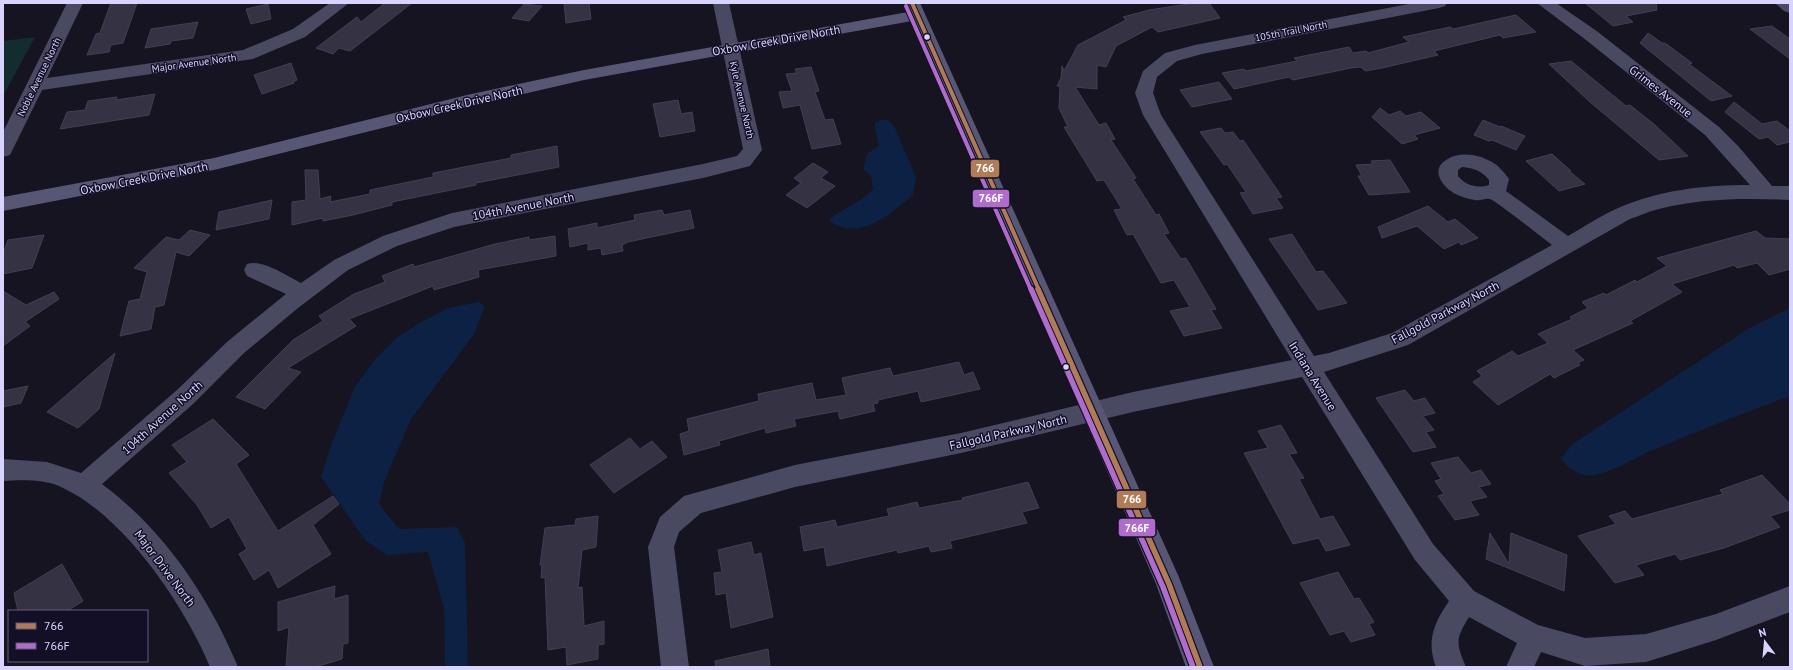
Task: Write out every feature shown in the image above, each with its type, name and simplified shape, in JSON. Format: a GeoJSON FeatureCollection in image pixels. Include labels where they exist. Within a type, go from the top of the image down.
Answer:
{"type":"FeatureCollection","features":[{"type":"Feature","properties":{"kind":"street","name":"Noble Avenue North"},"geometry":{"type":"LineString","coordinates":[[3,151],[75,3]]}},
{"type":"Feature","properties":{"kind":"street","name":"Major Avenue North"},"geometry":{"type":"LineString","coordinates":[[35,85],[247,55],[299,33],[341,3]]}},
{"type":"Feature","properties":{"kind":"street","name":"Kyle Avenue North"},"geometry":{"type":"LineString","coordinates":[[721,3],[753,150]]}},
{"type":"Feature","properties":{"kind":"street","name":"105th Trail North"},"geometry":{"type":"LineString","coordinates":[[1149,75],[1171,57],[1201,48],[1439,3]]}},
{"type":"Feature","properties":{"kind":"street","name":"Grimes Avenue"},"geometry":{"type":"LineString","coordinates":[[1545,3],[1592,36],[1712,131],[1732,151],[1766,192]]}},
{"type":"Feature","properties":{"kind":"street"},"geometry":{"type":"LineString","coordinates":[[1783,3],[1790,8]]}},
{"type":"Feature","properties":{"kind":"street","name":"Oxbow Creek Drive North"},"geometry":{"type":"LineString","coordinates":[[3,204],[178,172],[482,98],[584,75],[730,48],[915,9]]}},
{"type":"Feature","properties":{"kind":"street"},"geometry":{"type":"LineString","coordinates":[[915,9],[992,180],[1092,413],[1169,584],[1200,667]]}},
{"type":"Feature","properties":{"kind":"street","name":"Indiana Avenue"},"geometry":{"type":"LineString","coordinates":[[1149,75],[1144,93],[1152,115],[1306,366],[1424,552],[1465,600],[1496,618],[1534,637],[1585,652],[1646,648],[1716,627],[1790,599]]}},
{"type":"Feature","properties":{"kind":"street","name":"104th Avenue North"},"geometry":{"type":"LineString","coordinates":[[83,486],[185,397],[236,347],[303,293],[341,265],[390,241],[452,220],[703,171],[743,161],[753,150]]}},
{"type":"Feature","properties":{"kind":"street"},"geometry":{"type":"LineString","coordinates":[[1494,192],[1568,246]]}},
{"type":"Feature","properties":{"kind":"street","name":"Fallgold Parkway North"},"geometry":{"type":"LineString","coordinates":[[675,667],[661,547],[669,525],[693,504],[795,476],[961,443],[1133,402],[1329,362],[1400,339],[1623,214],[1659,202],[1705,194],[1766,192],[1790,193]]}},
{"type":"Feature","properties":{"kind":"street"},"geometry":{"type":"LineString","coordinates":[[254,270],[303,293]]}},
{"type":"Feature","properties":{"kind":"street"},"geometry":{"type":"LineString","coordinates":[[3,470],[47,472],[72,480],[83,486]]}},
{"type":"Feature","properties":{"kind":"street","name":"Major Drive North"},"geometry":{"type":"LineString","coordinates":[[83,486],[96,494],[133,525],[197,612],[218,649],[224,667]]}},
{"type":"Feature","properties":{"kind":"street"},"geometry":{"type":"LineString","coordinates":[[1452,667],[1443,648],[1447,628],[1465,600]]}},
{"type":"Feature","properties":{"kind":"street"},"geometry":{"type":"LineString","coordinates":[[1520,667],[1534,637]]}},
{"type":"Feature","properties":{"kind":"green space"},"geometry":{"type":"Polygon","coordinates":[[[35,37],[3,96],[3,41],[35,37]]]}},
{"type":"Feature","properties":{"kind":"water"},"geometry":{"type":"Polygon","coordinates":[[[880,120],[888,120],[894,126],[916,177],[913,195],[885,217],[865,227],[843,227],[831,223],[830,219],[863,198],[873,189],[871,176],[863,169],[867,154],[878,146],[875,123],[880,120]]]}},
{"type":"Feature","properties":{"kind":"water"},"geometry":{"type":"Polygon","coordinates":[[[479,302],[485,307],[474,334],[411,419],[384,482],[379,504],[399,529],[457,527],[465,543],[468,667],[445,667],[444,608],[428,552],[387,555],[366,541],[321,477],[331,445],[355,387],[375,359],[396,338],[423,321],[448,308],[479,302]]]}},
{"type":"Feature","properties":{"kind":"water"},"geometry":{"type":"Polygon","coordinates":[[[1790,308],[1790,397],[1682,438],[1650,451],[1616,468],[1594,475],[1584,475],[1571,469],[1561,458],[1574,443],[1748,329],[1790,308]]]}},
{"type":"Feature","properties":{"kind":"building"},"geometry":{"type":"Polygon","coordinates":[[[111,3],[137,3],[123,43],[111,45],[109,52],[87,55],[96,34],[100,33],[111,3]]]}},
{"type":"Feature","properties":{"kind":"building"},"geometry":{"type":"Polygon","coordinates":[[[385,3],[412,3],[350,51],[339,48],[333,54],[316,48],[357,17],[361,22],[385,3]]]}},
{"type":"Feature","properties":{"kind":"building"},"geometry":{"type":"Polygon","coordinates":[[[564,3],[589,3],[591,19],[566,23],[564,3]]]}},
{"type":"Feature","properties":{"kind":"building"},"geometry":{"type":"Polygon","coordinates":[[[1195,3],[1209,3],[1220,18],[1158,32],[1152,27],[1116,46],[1106,67],[1097,65],[1097,89],[1075,87],[1099,125],[1106,123],[1115,139],[1111,140],[1136,178],[1133,179],[1156,215],[1159,214],[1169,233],[1164,234],[1181,259],[1186,258],[1216,309],[1211,310],[1222,328],[1184,336],[1170,311],[1190,307],[1174,280],[1161,283],[1133,234],[1127,235],[1114,210],[1122,209],[1104,180],[1097,181],[1064,127],[1068,127],[1059,108],[1060,86],[1057,86],[1061,78],[1062,66],[1064,71],[1078,45],[1126,20],[1123,17],[1149,10],[1195,3]]]}},
{"type":"Feature","properties":{"kind":"building"},"geometry":{"type":"Polygon","coordinates":[[[1585,3],[1656,3],[1657,10],[1626,16],[1633,22],[1613,26],[1585,3]]]}},
{"type":"Feature","properties":{"kind":"building"},"geometry":{"type":"Polygon","coordinates":[[[268,4],[271,19],[251,24],[246,9],[268,4]]]}},
{"type":"Feature","properties":{"kind":"building"},"geometry":{"type":"Polygon","coordinates":[[[524,4],[542,6],[529,21],[512,18],[524,4]]]}},
{"type":"Feature","properties":{"kind":"building"},"geometry":{"type":"Polygon","coordinates":[[[1516,15],[1536,32],[1503,38],[1500,35],[1434,51],[1438,55],[1382,68],[1365,71],[1361,67],[1351,68],[1293,80],[1289,77],[1234,89],[1222,73],[1244,69],[1246,71],[1297,61],[1294,58],[1349,47],[1353,53],[1366,51],[1368,53],[1409,42],[1403,37],[1450,27],[1453,29],[1516,15]]]}},
{"type":"Feature","properties":{"kind":"building"},"geometry":{"type":"Polygon","coordinates":[[[198,22],[193,38],[171,41],[170,44],[145,48],[151,29],[198,22]]]}},
{"type":"Feature","properties":{"kind":"building"},"geometry":{"type":"Polygon","coordinates":[[[1772,26],[1790,39],[1790,59],[1750,29],[1772,26]]]}},
{"type":"Feature","properties":{"kind":"building"},"geometry":{"type":"Polygon","coordinates":[[[1648,33],[1662,43],[1665,43],[1692,63],[1689,64],[1732,96],[1711,101],[1640,43],[1648,33]]]}},
{"type":"Feature","properties":{"kind":"building"},"geometry":{"type":"Polygon","coordinates":[[[1571,61],[1626,106],[1630,105],[1655,125],[1688,156],[1659,160],[1590,102],[1549,64],[1571,61]]]}},
{"type":"Feature","properties":{"kind":"building"},"geometry":{"type":"Polygon","coordinates":[[[291,63],[297,80],[293,82],[294,83],[262,94],[254,75],[291,63]]]}},
{"type":"Feature","properties":{"kind":"building"},"geometry":{"type":"Polygon","coordinates":[[[811,67],[819,91],[815,92],[825,120],[833,119],[841,144],[812,149],[800,105],[783,108],[779,92],[792,91],[786,74],[797,73],[795,69],[811,67]]]}},
{"type":"Feature","properties":{"kind":"building"},"geometry":{"type":"Polygon","coordinates":[[[1219,82],[1232,99],[1192,107],[1180,90],[1219,82]]]}},
{"type":"Feature","properties":{"kind":"building"},"geometry":{"type":"Polygon","coordinates":[[[155,94],[149,115],[60,129],[67,112],[85,110],[88,101],[117,97],[116,100],[155,94]]]}},
{"type":"Feature","properties":{"kind":"building"},"geometry":{"type":"Polygon","coordinates":[[[678,100],[681,114],[692,112],[695,131],[660,137],[653,104],[678,100]]]}},
{"type":"Feature","properties":{"kind":"building"},"geometry":{"type":"Polygon","coordinates":[[[1734,102],[1762,124],[1777,121],[1790,131],[1790,142],[1777,145],[1768,137],[1759,139],[1725,112],[1734,102]]]}},
{"type":"Feature","properties":{"kind":"building"},"geometry":{"type":"Polygon","coordinates":[[[1380,108],[1389,115],[1400,111],[1406,116],[1421,112],[1440,128],[1414,135],[1418,139],[1402,144],[1372,117],[1380,108]]]}},
{"type":"Feature","properties":{"kind":"building"},"geometry":{"type":"Polygon","coordinates":[[[1483,120],[1525,136],[1516,150],[1492,140],[1489,141],[1474,135],[1483,120]]]}},
{"type":"Feature","properties":{"kind":"building"},"geometry":{"type":"Polygon","coordinates":[[[1221,128],[1225,133],[1233,132],[1240,141],[1243,140],[1282,197],[1276,198],[1283,208],[1253,214],[1240,193],[1246,192],[1227,164],[1224,165],[1200,132],[1221,128]]]}},
{"type":"Feature","properties":{"kind":"building"},"geometry":{"type":"Polygon","coordinates":[[[557,146],[559,167],[476,183],[476,185],[392,202],[392,205],[353,215],[323,221],[323,218],[292,225],[292,202],[306,200],[305,170],[318,170],[320,199],[331,196],[330,202],[370,194],[370,190],[433,177],[433,173],[511,158],[511,155],[557,146]]]}},
{"type":"Feature","properties":{"kind":"building"},"geometry":{"type":"Polygon","coordinates":[[[1552,154],[1585,184],[1559,191],[1526,161],[1552,154]]]}},
{"type":"Feature","properties":{"kind":"building"},"geometry":{"type":"Polygon","coordinates":[[[1390,160],[1410,192],[1369,195],[1358,176],[1362,176],[1356,165],[1373,164],[1371,161],[1390,160]]]}},
{"type":"Feature","properties":{"kind":"building"},"geometry":{"type":"Polygon","coordinates":[[[813,163],[828,172],[821,178],[835,186],[807,208],[786,195],[801,183],[794,178],[813,163]]]}},
{"type":"Feature","properties":{"kind":"building"},"geometry":{"type":"Polygon","coordinates":[[[272,200],[269,219],[216,230],[219,212],[272,200]]]}},
{"type":"Feature","properties":{"kind":"building"},"geometry":{"type":"Polygon","coordinates":[[[1428,206],[1448,222],[1455,219],[1478,238],[1461,245],[1459,242],[1444,249],[1417,226],[1382,238],[1378,227],[1428,206]]]}},
{"type":"Feature","properties":{"kind":"building"},"geometry":{"type":"Polygon","coordinates":[[[662,210],[664,215],[690,210],[694,228],[628,242],[622,245],[623,251],[602,255],[601,248],[588,250],[588,243],[570,247],[568,229],[597,223],[597,228],[635,220],[634,215],[662,210]]]}},
{"type":"Feature","properties":{"kind":"building"},"geometry":{"type":"Polygon","coordinates":[[[190,230],[210,235],[189,256],[176,252],[164,305],[155,307],[151,329],[120,336],[129,301],[140,299],[147,272],[134,268],[166,237],[179,240],[178,241],[190,230]]]}},
{"type":"Feature","properties":{"kind":"building"},"geometry":{"type":"Polygon","coordinates":[[[1756,231],[1765,238],[1790,239],[1790,269],[1769,275],[1757,263],[1737,268],[1734,265],[1672,284],[1682,292],[1630,321],[1633,323],[1573,350],[1584,360],[1578,363],[1580,365],[1554,378],[1550,374],[1498,405],[1473,382],[1482,376],[1477,371],[1512,351],[1518,356],[1548,343],[1538,334],[1572,319],[1570,317],[1588,308],[1582,302],[1604,293],[1606,295],[1635,280],[1637,282],[1667,266],[1657,258],[1756,231]]]}},
{"type":"Feature","properties":{"kind":"building"},"geometry":{"type":"Polygon","coordinates":[[[1292,234],[1316,272],[1323,271],[1347,303],[1318,310],[1269,239],[1292,234]]]}},
{"type":"Feature","properties":{"kind":"building"},"geometry":{"type":"Polygon","coordinates":[[[44,235],[32,268],[3,274],[3,254],[8,240],[44,235]]]}},
{"type":"Feature","properties":{"kind":"building"},"geometry":{"type":"Polygon","coordinates":[[[555,236],[556,256],[478,270],[479,277],[434,290],[433,286],[349,319],[356,326],[288,368],[301,372],[265,409],[236,397],[293,340],[323,321],[319,316],[354,294],[385,282],[382,276],[413,264],[414,267],[495,244],[529,237],[529,240],[555,236]]]}},
{"type":"Feature","properties":{"kind":"building"},"geometry":{"type":"Polygon","coordinates":[[[3,291],[26,305],[54,292],[59,299],[25,322],[30,326],[3,346],[3,291]]]}},
{"type":"Feature","properties":{"kind":"building"},"geometry":{"type":"Polygon","coordinates":[[[115,353],[99,409],[78,428],[47,412],[115,353]]]}},
{"type":"Feature","properties":{"kind":"building"},"geometry":{"type":"Polygon","coordinates":[[[959,362],[964,375],[973,372],[980,389],[921,402],[918,391],[878,400],[878,403],[873,404],[875,411],[840,419],[838,411],[794,419],[796,426],[766,433],[765,428],[719,441],[720,445],[684,455],[680,434],[689,431],[687,419],[759,401],[758,394],[812,383],[816,400],[846,395],[842,378],[890,368],[893,376],[959,362]]]}},
{"type":"Feature","properties":{"kind":"building"},"geometry":{"type":"Polygon","coordinates":[[[28,386],[21,403],[3,407],[3,391],[28,386]]]}},
{"type":"Feature","properties":{"kind":"building"},"geometry":{"type":"Polygon","coordinates":[[[1405,390],[1414,401],[1425,398],[1435,413],[1423,416],[1434,430],[1426,432],[1436,447],[1413,452],[1376,398],[1405,390]]]}},
{"type":"Feature","properties":{"kind":"building"},"geometry":{"type":"Polygon","coordinates":[[[213,419],[249,455],[236,464],[278,531],[333,496],[339,504],[313,525],[331,554],[278,588],[269,570],[254,580],[239,554],[247,549],[229,517],[211,528],[197,505],[169,473],[187,462],[172,445],[213,419]]]}},
{"type":"Feature","properties":{"kind":"building"},"geometry":{"type":"Polygon","coordinates":[[[1281,425],[1297,453],[1289,454],[1304,478],[1299,479],[1320,519],[1333,516],[1350,545],[1326,551],[1319,538],[1293,544],[1244,453],[1268,448],[1258,431],[1281,425]]]}},
{"type":"Feature","properties":{"kind":"building"},"geometry":{"type":"Polygon","coordinates":[[[630,438],[640,449],[652,441],[667,457],[614,493],[590,465],[630,438]]]}},
{"type":"Feature","properties":{"kind":"building"},"geometry":{"type":"Polygon","coordinates":[[[1458,457],[1471,473],[1481,470],[1491,484],[1479,487],[1487,497],[1470,501],[1479,515],[1455,520],[1438,496],[1444,494],[1435,481],[1441,479],[1431,463],[1458,457]]]}},
{"type":"Feature","properties":{"kind":"building"},"geometry":{"type":"Polygon","coordinates":[[[1762,475],[1790,504],[1790,510],[1770,516],[1780,527],[1724,548],[1680,560],[1675,554],[1636,565],[1644,575],[1615,583],[1578,536],[1616,524],[1609,516],[1625,511],[1632,519],[1723,494],[1720,490],[1762,475]]]}},
{"type":"Feature","properties":{"kind":"building"},"geometry":{"type":"Polygon","coordinates":[[[1028,482],[1039,508],[1022,512],[1027,523],[950,541],[952,548],[931,552],[929,546],[898,553],[897,550],[827,566],[824,547],[804,551],[800,527],[835,520],[837,527],[889,516],[887,509],[917,502],[919,508],[963,500],[962,498],[1028,482]]]}},
{"type":"Feature","properties":{"kind":"building"},"geometry":{"type":"Polygon","coordinates":[[[598,516],[596,547],[582,550],[578,588],[582,587],[584,626],[604,621],[604,644],[598,645],[598,659],[567,665],[566,647],[548,650],[545,577],[541,578],[542,565],[540,565],[545,528],[575,525],[576,519],[598,516]]]}},
{"type":"Feature","properties":{"kind":"building"},"geometry":{"type":"Polygon","coordinates":[[[1490,533],[1509,564],[1511,533],[1567,555],[1564,591],[1486,559],[1490,533]]]}},
{"type":"Feature","properties":{"kind":"building"},"geometry":{"type":"Polygon","coordinates":[[[751,542],[754,555],[761,553],[773,617],[731,628],[726,593],[716,595],[714,573],[722,572],[718,550],[751,542]]]}},
{"type":"Feature","properties":{"kind":"building"},"geometry":{"type":"Polygon","coordinates":[[[62,564],[83,601],[69,610],[18,610],[14,593],[62,564]]]}},
{"type":"Feature","properties":{"kind":"building"},"geometry":{"type":"Polygon","coordinates":[[[1338,572],[1354,599],[1359,598],[1374,622],[1369,624],[1375,635],[1351,642],[1344,631],[1330,635],[1300,583],[1338,572]]]}},
{"type":"Feature","properties":{"kind":"building"},"geometry":{"type":"Polygon","coordinates":[[[335,586],[334,599],[348,595],[348,643],[343,644],[342,659],[315,667],[286,667],[289,627],[278,631],[278,602],[335,586]]]}},
{"type":"Feature","properties":{"kind":"building"},"geometry":{"type":"Polygon","coordinates":[[[768,649],[770,667],[716,667],[715,661],[768,649]]]}},
{"type":"Feature","properties":{"kind":"transit line","name":"766"},"geometry":{"type":"LineString","coordinates":[[912,3],[1169,584],[1200,667]]}},
{"type":"Feature","properties":{"kind":"transit line","name":"766F"},"geometry":{"type":"LineString","coordinates":[[906,6],[1163,587],[1193,667]]}}]}
